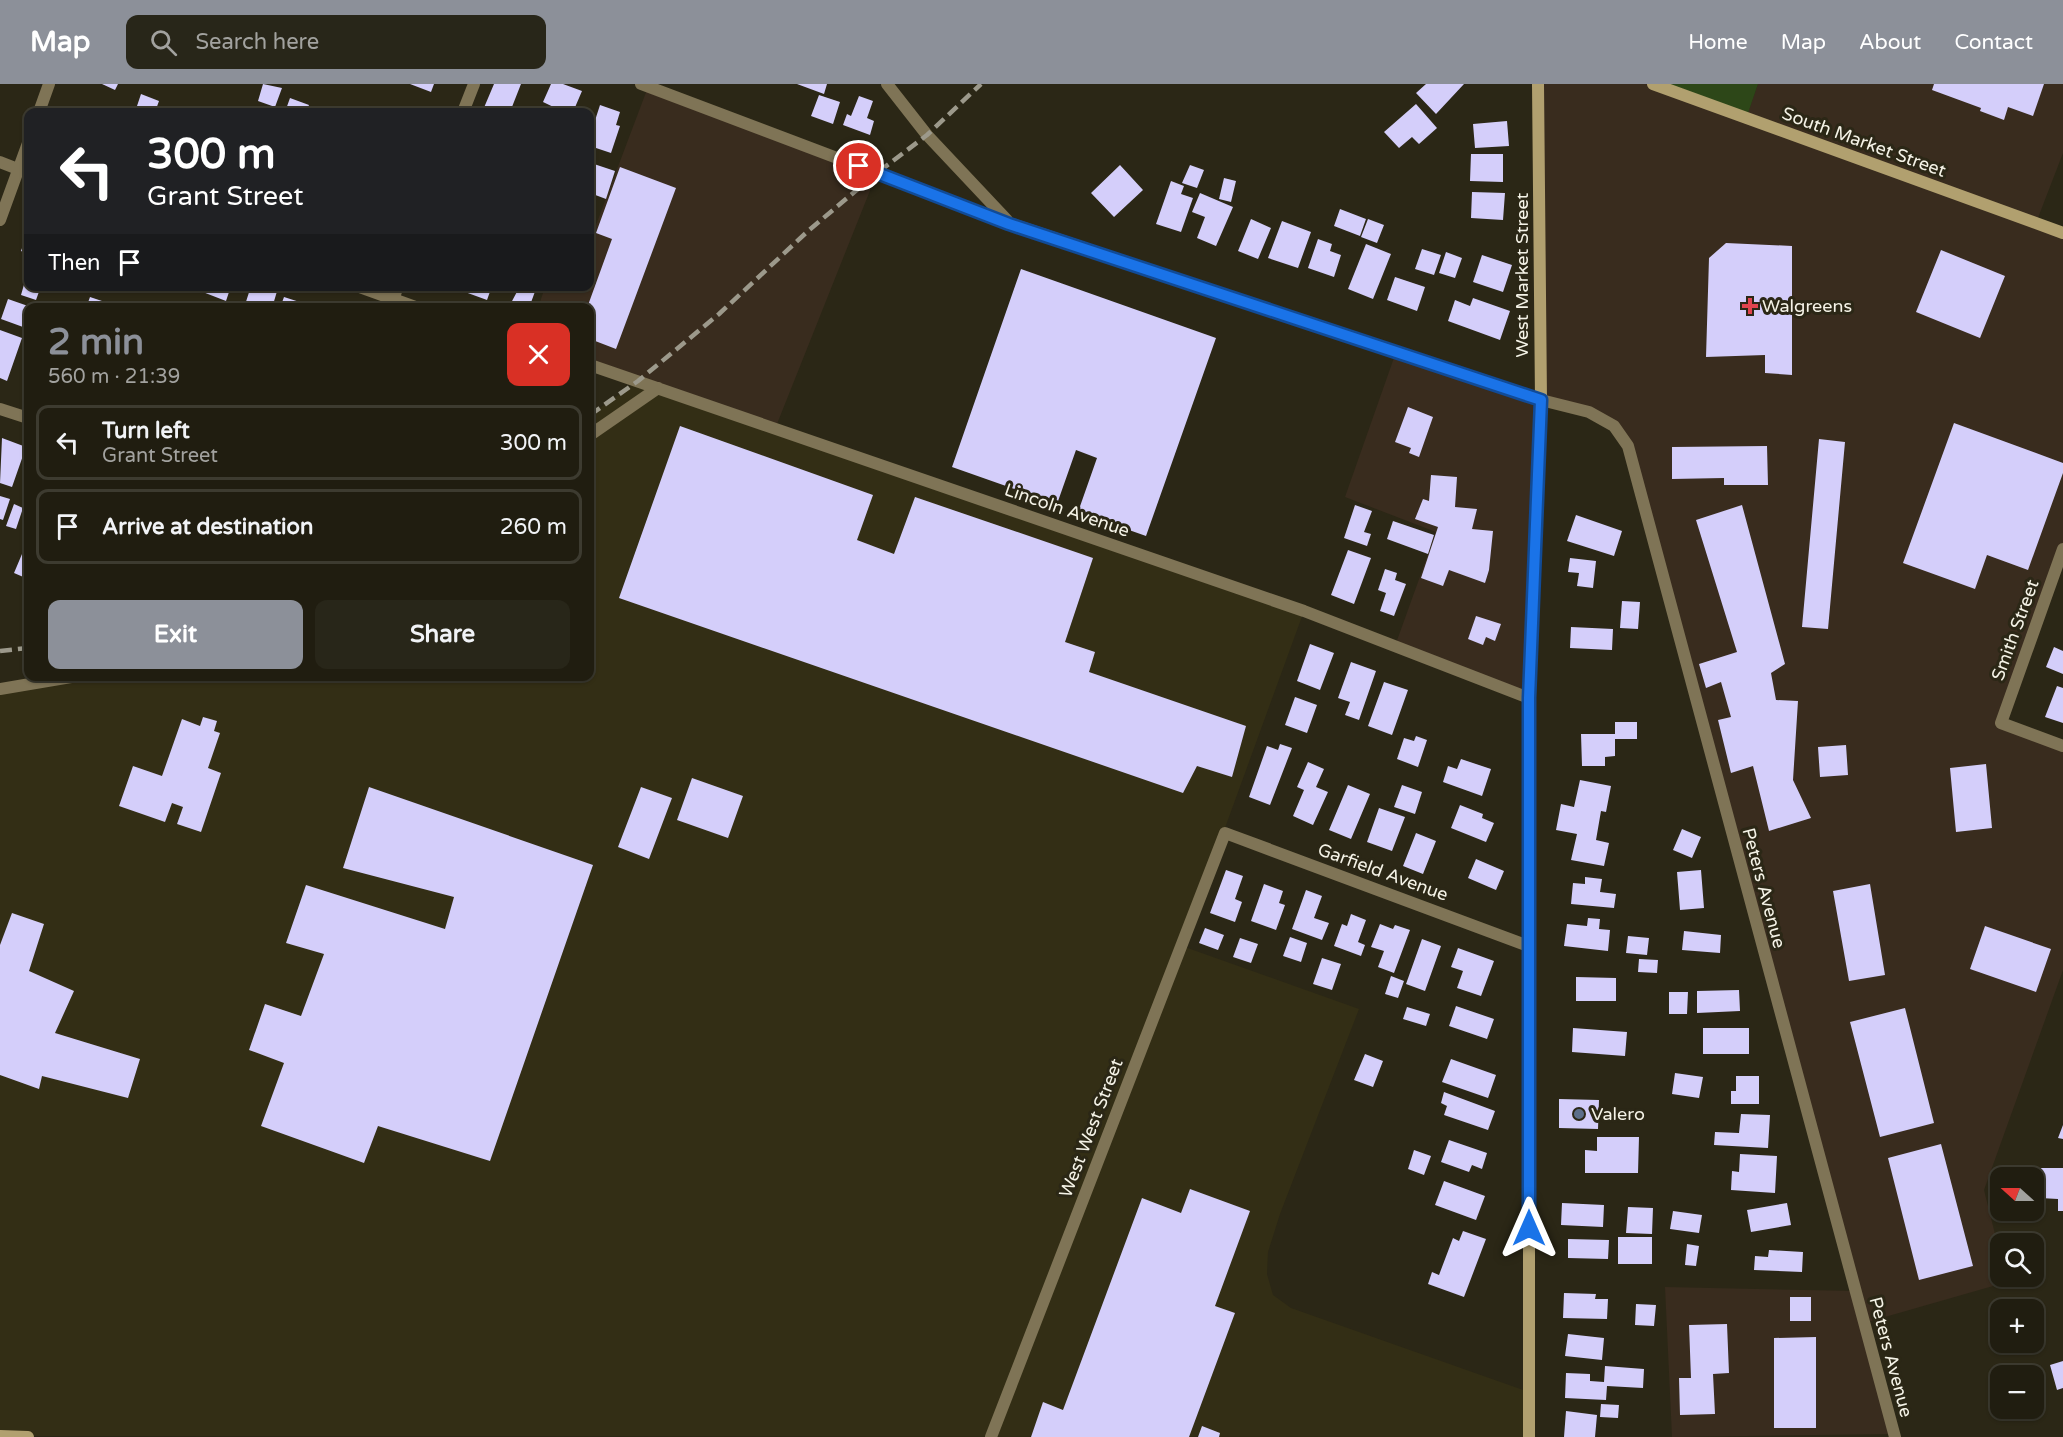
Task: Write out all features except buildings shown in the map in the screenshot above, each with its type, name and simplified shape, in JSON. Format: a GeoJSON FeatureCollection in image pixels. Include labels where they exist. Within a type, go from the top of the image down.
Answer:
{"type":"FeatureCollection","features":[{"type":"Feature","properties":{"kind":"main road","name":"West Market Street"},"geometry":{"type":"LineString","coordinates":[[1529,1437],[1529,698],[1541,400],[1538,84]]}},
{"type":"Feature","properties":{"kind":"main road","name":"South Market Street"},"geometry":{"type":"LineString","coordinates":[[1653,84],[2063,233]]}},
{"type":"Feature","properties":{"kind":"main road"},"geometry":{"type":"LineString","coordinates":[[0,1436],[28,1437]]}},
{"type":"Feature","properties":{"kind":"street"},"geometry":{"type":"LineString","coordinates":[[40,108],[49,84]]}},
{"type":"Feature","properties":{"kind":"street"},"geometry":{"type":"LineString","coordinates":[[465,108],[474,84]]}},
{"type":"Feature","properties":{"kind":"street","name":"Peters Avenue"},"geometry":{"type":"LineString","coordinates":[[641,84],[1009,224],[1541,400],[1589,412],[1614,426],[1628,446],[1894,1437]]}},
{"type":"Feature","properties":{"kind":"street"},"geometry":{"type":"LineString","coordinates":[[887,84],[927,135],[1009,224]]}},
{"type":"Feature","properties":{"kind":"street"},"geometry":{"type":"LineString","coordinates":[[0,162],[24,171],[0,220]]}},
{"type":"Feature","properties":{"kind":"street"},"geometry":{"type":"LineString","coordinates":[[367,291],[392,303]]}},
{"type":"Feature","properties":{"kind":"street","name":"Lincoln Avenue"},"geometry":{"type":"LineString","coordinates":[[594,366],[1304,611],[1529,698]]}},
{"type":"Feature","properties":{"kind":"street"},"geometry":{"type":"LineString","coordinates":[[594,432],[658,388]]}},
{"type":"Feature","properties":{"kind":"street"},"geometry":{"type":"LineString","coordinates":[[0,409],[24,417]]}},
{"type":"Feature","properties":{"kind":"street","name":"Smith Street"},"geometry":{"type":"LineString","coordinates":[[2063,549],[2001,723],[2063,746]]}},
{"type":"Feature","properties":{"kind":"street"},"geometry":{"type":"LineString","coordinates":[[0,689],[47,681]]}},
{"type":"Feature","properties":{"kind":"street","name":"Garfield Avenue"},"geometry":{"type":"LineString","coordinates":[[1226,833],[1528,946]]}},
{"type":"Feature","properties":{"kind":"street","name":"West West Street"},"geometry":{"type":"LineString","coordinates":[[991,1437],[1226,833]]}},
{"type":"Feature","properties":{"kind":"shaded area"},"geometry":{"type":"Polygon","coordinates":[[[1538,84],[1654,84],[1746,118],[1758,84],[2063,84],[2063,153],[2036,223],[2063,233],[2063,557],[2001,723],[2063,746],[2063,970],[1992,1167],[1990,1167],[1984,1190],[1995,1233],[1990,1233],[1990,1287],[1864,1323],[1894,1434],[1672,1437],[1665,1287],[1855,1291],[1628,446],[1614,426],[1542,401],[1529,698],[1395,646],[1436,532],[1345,497],[1396,352],[1541,400],[1538,84]]]}},
{"type":"Feature","properties":{"kind":"shaded area"},"geometry":{"type":"Polygon","coordinates":[[[648,87],[877,173],[775,429],[594,366],[594,303],[540,303],[544,291],[594,291],[594,230],[648,87]]]}},
{"type":"Feature","properties":{"kind":"shaded area"},"geometry":{"type":"Polygon","coordinates":[[[638,381],[1304,611],[1182,946],[1359,1009],[1280,1214],[1268,1252],[1267,1274],[1273,1295],[1291,1308],[1529,1392],[1529,1437],[0,1436],[0,689],[47,681],[594,681],[594,412],[638,381]]]}},
{"type":"Feature","properties":{"kind":"green space"},"geometry":{"type":"Polygon","coordinates":[[[1653,84],[1758,84],[1746,119],[1653,84]]]}},
{"type":"Feature","properties":{"kind":"railway"},"geometry":{"type":"LineString","coordinates":[[594,412],[638,381],[719,314],[808,231],[877,173],[927,135],[981,84]]}},
{"type":"Feature","properties":{"kind":"railway"},"geometry":{"type":"LineString","coordinates":[[0,651],[24,648]]}},
{"type":"Feature","properties":{"kind":"place","name":"Walgreens"},"geometry":{"type":"Point","coordinates":[1750,306]}},
{"type":"Feature","properties":{"kind":"place","name":"Valero"},"geometry":{"type":"Point","coordinates":[1579,1114]}},
{"type":"Feature","properties":{"kind":"route"},"geometry":{"type":"LineString","coordinates":[[859,166],[1009,224],[1541,400],[1529,698],[1529,1228]]}}]}
